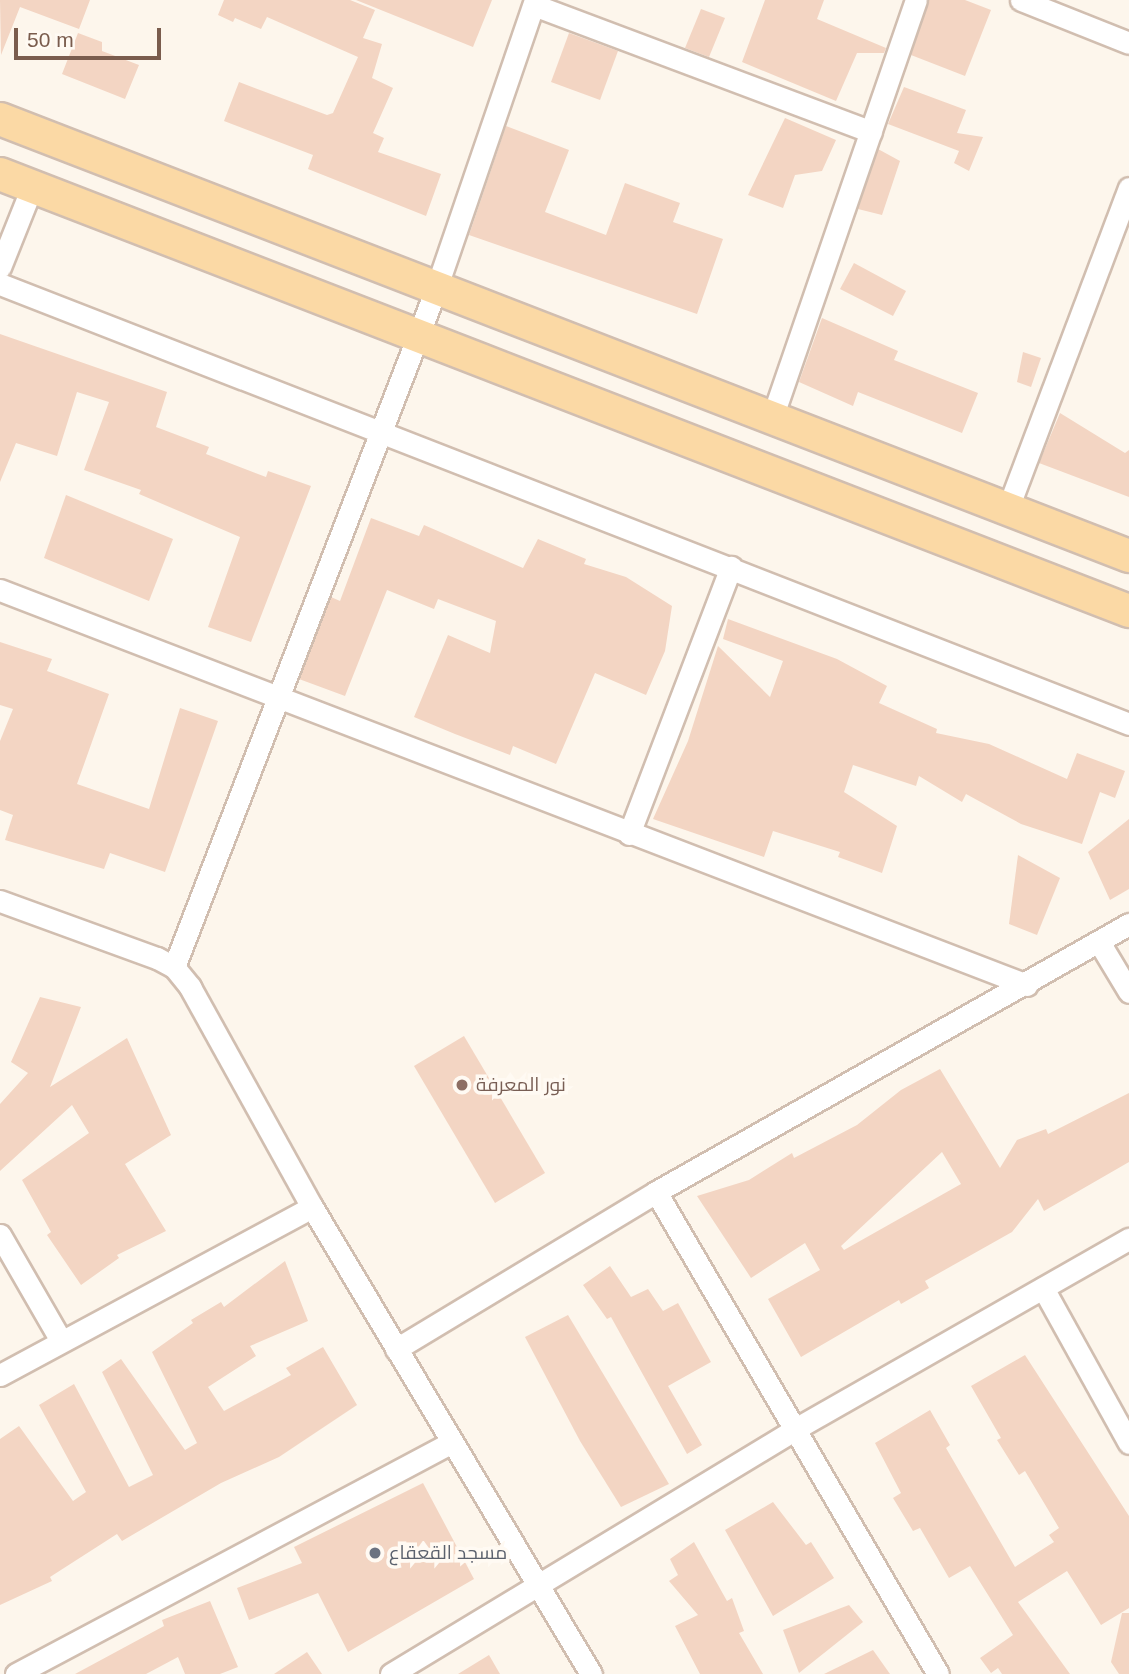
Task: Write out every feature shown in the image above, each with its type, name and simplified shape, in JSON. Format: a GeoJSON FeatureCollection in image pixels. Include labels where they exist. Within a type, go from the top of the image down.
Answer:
{"type":"FeatureCollection","features":[{"type":"Feature","properties":{"kind":"main road"},"geometry":{"type":"LineString","coordinates":[[0,119],[436,289],[774,415],[1129,556]]}},
{"type":"Feature","properties":{"kind":"main road"},"geometry":{"type":"LineString","coordinates":[[0,174],[418,337],[755,463],[1129,611]]}},
{"type":"Feature","properties":{"kind":"street"},"geometry":{"type":"LineString","coordinates":[[774,415],[916,0]]}},
{"type":"Feature","properties":{"kind":"street"},"geometry":{"type":"LineString","coordinates":[[1021,0],[1129,43]]}},
{"type":"Feature","properties":{"kind":"street"},"geometry":{"type":"LineString","coordinates":[[174,967],[281,701],[436,289],[535,2],[871,132]]}},
{"type":"Feature","properties":{"kind":"street"},"geometry":{"type":"LineString","coordinates":[[0,267],[32,187]]}},
{"type":"Feature","properties":{"kind":"street"},"geometry":{"type":"LineString","coordinates":[[1008,508],[1120,239],[1129,188]]}},
{"type":"Feature","properties":{"kind":"street"},"geometry":{"type":"LineString","coordinates":[[0,284],[1129,724]]}},
{"type":"Feature","properties":{"kind":"street"},"geometry":{"type":"LineString","coordinates":[[629,834],[732,568]]}},
{"type":"Feature","properties":{"kind":"street"},"geometry":{"type":"LineString","coordinates":[[0,590],[281,701],[1027,985]]}},
{"type":"Feature","properties":{"kind":"street"},"geometry":{"type":"LineString","coordinates":[[0,901],[174,967],[190,987],[312,1206],[537,1588],[592,1674]]}},
{"type":"Feature","properties":{"kind":"street"},"geometry":{"type":"LineString","coordinates":[[396,1349],[656,1192],[1027,985],[1129,924]]}},
{"type":"Feature","properties":{"kind":"street"},"geometry":{"type":"LineString","coordinates":[[1099,942],[1129,992]]}},
{"type":"Feature","properties":{"kind":"street"},"geometry":{"type":"LineString","coordinates":[[656,1192],[797,1428],[939,1674]]}},
{"type":"Feature","properties":{"kind":"street"},"geometry":{"type":"LineString","coordinates":[[0,1375],[60,1339],[312,1206]]}},
{"type":"Feature","properties":{"kind":"street"},"geometry":{"type":"LineString","coordinates":[[0,1235],[60,1339]]}},
{"type":"Feature","properties":{"kind":"street"},"geometry":{"type":"LineString","coordinates":[[391,1674],[537,1588],[797,1428],[1129,1239]]}},
{"type":"Feature","properties":{"kind":"street"},"geometry":{"type":"LineString","coordinates":[[1043,1288],[1129,1443]]}},
{"type":"Feature","properties":{"kind":"street"},"geometry":{"type":"LineString","coordinates":[[16,1674],[452,1442]]}},
{"type":"Feature","properties":{"kind":"building"},"geometry":{"type":"Polygon","coordinates":[[[0,0],[90,0],[79,29],[20,7],[1,55],[0,0]]]}},
{"type":"Feature","properties":{"kind":"building"},"geometry":{"type":"Polygon","coordinates":[[[224,0],[350,0],[375,10],[363,38],[382,44],[372,78],[393,88],[373,133],[384,138],[378,152],[441,174],[426,216],[308,169],[313,155],[224,121],[239,82],[327,115],[333,113],[358,57],[267,17],[261,29],[235,18],[233,22],[218,15],[224,0]]]}},
{"type":"Feature","properties":{"kind":"building"},"geometry":{"type":"Polygon","coordinates":[[[356,0],[492,0],[473,47],[356,0]]]}},
{"type":"Feature","properties":{"kind":"building"},"geometry":{"type":"Polygon","coordinates":[[[765,0],[824,0],[817,19],[886,48],[884,53],[857,53],[836,101],[742,62],[765,0]]]}},
{"type":"Feature","properties":{"kind":"building"},"geometry":{"type":"Polygon","coordinates":[[[929,0],[965,0],[991,10],[965,76],[911,55],[929,0]]]}},
{"type":"Feature","properties":{"kind":"building"},"geometry":{"type":"Polygon","coordinates":[[[701,9],[725,18],[709,57],[685,48],[701,9]]]}},
{"type":"Feature","properties":{"kind":"building"},"geometry":{"type":"Polygon","coordinates":[[[78,33],[102,42],[102,51],[139,65],[125,99],[62,74],[78,33]]]}},
{"type":"Feature","properties":{"kind":"building"},"geometry":{"type":"Polygon","coordinates":[[[569,33],[618,51],[600,100],[551,82],[569,33]]]}},
{"type":"Feature","properties":{"kind":"building"},"geometry":{"type":"Polygon","coordinates":[[[904,87],[966,110],[957,133],[983,137],[969,171],[954,163],[959,151],[888,124],[904,87]]]}},
{"type":"Feature","properties":{"kind":"building"},"geometry":{"type":"Polygon","coordinates":[[[785,118],[836,140],[822,171],[795,175],[783,208],[748,195],[785,118]]]}},
{"type":"Feature","properties":{"kind":"building"},"geometry":{"type":"Polygon","coordinates":[[[506,126],[569,150],[545,212],[606,235],[625,183],[680,203],[673,222],[723,239],[697,314],[469,235],[506,126]]]}},
{"type":"Feature","properties":{"kind":"building"},"geometry":{"type":"Polygon","coordinates":[[[878,149],[900,161],[882,215],[858,209],[878,149]]]}},
{"type":"Feature","properties":{"kind":"building"},"geometry":{"type":"Polygon","coordinates":[[[854,263],[906,291],[893,316],[840,289],[854,263]]]}},
{"type":"Feature","properties":{"kind":"building"},"geometry":{"type":"Polygon","coordinates":[[[822,318],[898,351],[894,360],[978,393],[962,433],[858,392],[853,406],[799,382],[822,318]]]}},
{"type":"Feature","properties":{"kind":"building"},"geometry":{"type":"Polygon","coordinates":[[[0,334],[167,392],[156,427],[209,447],[206,454],[266,477],[268,471],[311,486],[251,642],[208,627],[240,537],[139,494],[141,490],[84,470],[109,402],[77,392],[57,456],[16,443],[0,482],[0,334]]]}},
{"type":"Feature","properties":{"kind":"building"},"geometry":{"type":"Polygon","coordinates":[[[1023,352],[1041,358],[1031,387],[1017,382],[1023,352]]]}},
{"type":"Feature","properties":{"kind":"building"},"geometry":{"type":"Polygon","coordinates":[[[1060,413],[1125,453],[1129,450],[1129,497],[1039,463],[1060,413]]]}},
{"type":"Feature","properties":{"kind":"building"},"geometry":{"type":"Polygon","coordinates":[[[66,495],[173,539],[149,601],[44,558],[66,495]]]}},
{"type":"Feature","properties":{"kind":"building"},"geometry":{"type":"Polygon","coordinates":[[[371,518],[419,536],[424,525],[523,568],[538,539],[586,559],[584,564],[626,577],[672,606],[665,651],[646,695],[595,673],[556,764],[513,746],[510,755],[455,734],[414,717],[448,635],[490,653],[496,621],[438,599],[434,609],[387,590],[345,696],[299,679],[331,597],[340,601],[371,518]]]}},
{"type":"Feature","properties":{"kind":"building"},"geometry":{"type":"Polygon","coordinates":[[[728,619],[837,659],[887,686],[879,703],[937,729],[936,733],[989,744],[1067,779],[1077,753],[1125,771],[1115,798],[1100,792],[1082,844],[1021,824],[966,794],[962,802],[919,776],[916,786],[853,765],[844,792],[897,826],[882,873],[838,857],[840,852],[773,831],[764,857],[653,819],[688,741],[718,646],[770,697],[783,661],[723,639],[728,619]]]}},
{"type":"Feature","properties":{"kind":"building"},"geometry":{"type":"Polygon","coordinates":[[[0,642],[52,659],[47,671],[109,694],[77,784],[149,809],[180,708],[218,721],[165,872],[110,853],[104,869],[5,840],[13,815],[0,810],[0,741],[13,709],[0,705],[0,642]]]}},
{"type":"Feature","properties":{"kind":"building"},"geometry":{"type":"Polygon","coordinates":[[[1129,819],[1129,889],[1110,900],[1088,852],[1129,819]]]}},
{"type":"Feature","properties":{"kind":"building"},"geometry":{"type":"Polygon","coordinates":[[[1018,855],[1060,878],[1037,935],[1009,924],[1018,855]]]}},
{"type":"Feature","properties":{"kind":"building"},"geometry":{"type":"Polygon","coordinates":[[[40,997],[81,1007],[50,1087],[127,1038],[171,1135],[125,1164],[166,1231],[117,1255],[119,1258],[81,1285],[47,1235],[51,1232],[22,1180],[89,1133],[72,1105],[0,1171],[0,1104],[28,1073],[11,1062],[40,997]]]}},
{"type":"Feature","properties":{"kind":"building"},"geometry":{"type":"Polygon","coordinates":[[[464,1036],[545,1173],[495,1203],[414,1066],[464,1036]]]}},
{"type":"Feature","properties":{"kind":"building"},"geometry":{"type":"Polygon","coordinates":[[[940,1069],[1000,1168],[1017,1140],[1046,1129],[1048,1134],[1129,1093],[1129,1162],[1044,1211],[1038,1199],[1012,1232],[925,1281],[929,1288],[901,1304],[899,1300],[801,1357],[768,1299],[820,1270],[805,1243],[751,1278],[697,1196],[749,1180],[792,1153],[794,1158],[857,1125],[901,1090],[940,1069]],[[942,1152],[841,1246],[844,1250],[961,1184],[942,1152]]]}},
{"type":"Feature","properties":{"kind":"building"},"geometry":{"type":"Polygon","coordinates":[[[285,1261],[308,1321],[250,1346],[256,1356],[208,1387],[224,1411],[291,1375],[286,1368],[323,1347],[357,1405],[279,1457],[221,1483],[122,1541],[117,1534],[50,1577],[52,1581],[0,1605],[0,1439],[19,1426],[73,1501],[86,1492],[39,1405],[74,1384],[129,1487],[153,1475],[102,1372],[121,1359],[185,1450],[197,1443],[152,1352],[193,1323],[191,1320],[221,1302],[224,1307],[285,1261]]]}},
{"type":"Feature","properties":{"kind":"building"},"geometry":{"type":"Polygon","coordinates":[[[610,1266],[631,1297],[648,1289],[663,1311],[678,1303],[711,1362],[668,1386],[702,1445],[687,1454],[611,1317],[607,1319],[583,1285],[610,1266]]]}},
{"type":"Feature","properties":{"kind":"building"},"geometry":{"type":"Polygon","coordinates":[[[568,1315],[669,1484],[621,1507],[580,1441],[525,1337],[568,1315]]]}},
{"type":"Feature","properties":{"kind":"building"},"geometry":{"type":"Polygon","coordinates":[[[1025,1355],[1129,1516],[1129,1608],[1101,1625],[1067,1571],[1018,1602],[1070,1674],[1002,1674],[998,1668],[991,1673],[980,1658],[1013,1635],[970,1566],[949,1578],[920,1528],[913,1531],[893,1498],[901,1493],[875,1443],[930,1410],[950,1445],[946,1448],[1015,1567],[1054,1542],[1049,1535],[1059,1528],[1025,1471],[1019,1475],[997,1440],[1001,1438],[971,1386],[1025,1355]]]}},
{"type":"Feature","properties":{"kind":"building"},"geometry":{"type":"Polygon","coordinates":[[[423,1483],[474,1579],[348,1652],[318,1593],[249,1620],[237,1588],[302,1563],[294,1547],[423,1483]]]}},
{"type":"Feature","properties":{"kind":"building"},"geometry":{"type":"Polygon","coordinates":[[[773,1502],[806,1545],[811,1542],[834,1578],[773,1616],[725,1530],[773,1502]]]}},
{"type":"Feature","properties":{"kind":"building"},"geometry":{"type":"Polygon","coordinates":[[[694,1542],[727,1601],[732,1598],[744,1631],[739,1633],[763,1674],[700,1674],[675,1626],[698,1615],[669,1581],[678,1575],[670,1559],[694,1542]]]}},
{"type":"Feature","properties":{"kind":"building"},"geometry":{"type":"Polygon","coordinates":[[[210,1601],[238,1667],[220,1674],[185,1674],[178,1657],[146,1674],[75,1674],[164,1626],[162,1620],[210,1601]]]}},
{"type":"Feature","properties":{"kind":"building"},"geometry":{"type":"Polygon","coordinates":[[[849,1605],[863,1622],[799,1673],[783,1630],[849,1605]]]}},
{"type":"Feature","properties":{"kind":"building"},"geometry":{"type":"Polygon","coordinates":[[[1122,1613],[1129,1613],[1129,1674],[1119,1674],[1111,1662],[1122,1613]]]}},
{"type":"Feature","properties":{"kind":"building"},"geometry":{"type":"Polygon","coordinates":[[[873,1650],[890,1674],[824,1674],[873,1650]]]}},
{"type":"Feature","properties":{"kind":"building"},"geometry":{"type":"Polygon","coordinates":[[[307,1652],[322,1674],[274,1674],[307,1652]]]}},
{"type":"Feature","properties":{"kind":"building"},"geometry":{"type":"Polygon","coordinates":[[[489,1655],[500,1674],[458,1674],[489,1655]]]}},
{"type":"Feature","properties":{"kind":"place","name":"نور المعرفة"},"geometry":{"type":"Point","coordinates":[462,1085]}},
{"type":"Feature","properties":{"kind":"place","name":"مسجد القعقاع"},"geometry":{"type":"Point","coordinates":[375,1553]}}]}
